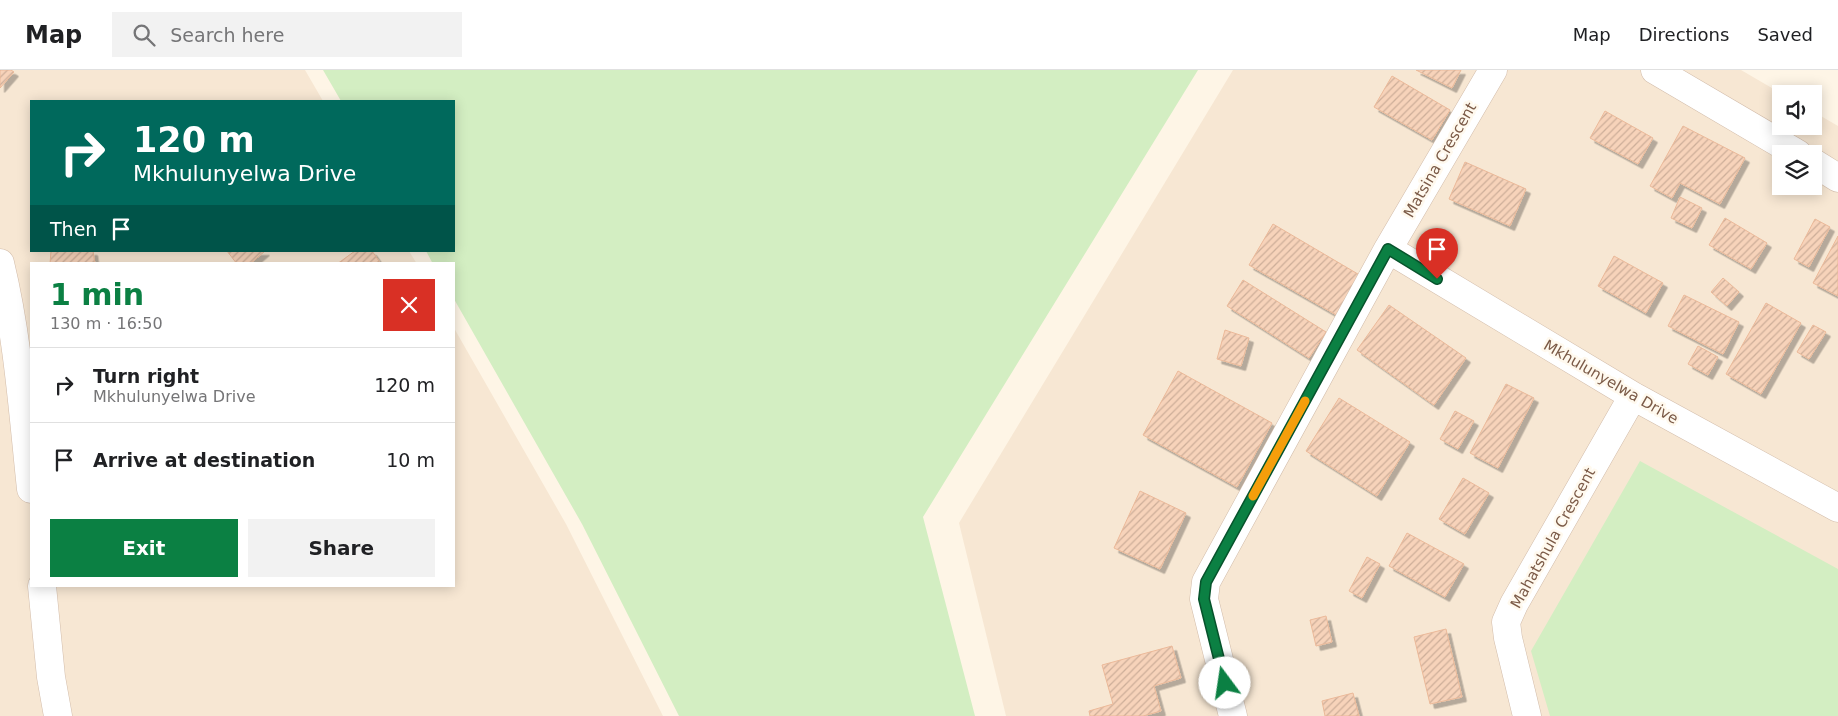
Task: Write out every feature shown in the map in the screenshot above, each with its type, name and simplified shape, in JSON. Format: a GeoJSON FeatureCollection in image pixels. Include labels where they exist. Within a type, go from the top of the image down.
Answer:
{"type":"FeatureCollection","features":[{"type":"Feature","properties":{"kind":"street","name":"Matsina Crescent"},"geometry":{"type":"LineString","coordinates":[[1233,716],[1204,599],[1206,582],[1388,249],[1492,70]]}},
{"type":"Feature","properties":{"kind":"street"},"geometry":{"type":"LineString","coordinates":[[1655,70],[1783,145]]}},
{"type":"Feature","properties":{"kind":"street"},"geometry":{"type":"LineString","coordinates":[[1822,168],[1838,178]]}},
{"type":"Feature","properties":{"kind":"street","name":"Mkhulunyelwa Drive"},"geometry":{"type":"LineString","coordinates":[[1388,249],[1633,396],[1838,508]]}},
{"type":"Feature","properties":{"kind":"street"},"geometry":{"type":"LineString","coordinates":[[0,263],[7,292],[15,343],[30,480]]}},
{"type":"Feature","properties":{"kind":"street","name":"Mahatshula Crescent"},"geometry":{"type":"LineString","coordinates":[[1526,716],[1506,622],[1514,604],[1633,396]]}},
{"type":"Feature","properties":{"kind":"street"},"geometry":{"type":"LineString","coordinates":[[42,587],[58,716]]}},
{"type":"Feature","properties":{"kind":"shaded area"},"geometry":{"type":"Polygon","coordinates":[[[0,70],[305,70],[322,100],[30,100],[30,252],[410,252],[416,262],[30,262],[30,587],[455,587],[455,330],[566,524],[663,716],[0,716],[0,70]]]}},
{"type":"Feature","properties":{"kind":"shaded area"},"geometry":{"type":"Polygon","coordinates":[[[1233,70],[1741,70],[1772,88],[1772,135],[1822,135],[1822,117],[1838,126],[1838,716],[1006,716],[959,523],[1233,70]]]}},
{"type":"Feature","properties":{"kind":"green space"},"geometry":{"type":"Polygon","coordinates":[[[323,70],[1198,70],[923,517],[975,716],[679,716],[582,524],[455,301],[455,262],[432,262],[427,252],[455,252],[455,100],[340,100],[323,70]]]}},
{"type":"Feature","properties":{"kind":"green space"},"geometry":{"type":"Polygon","coordinates":[[[1640,461],[1838,569],[1838,716],[1550,716],[1531,651],[1640,461]]]}},
{"type":"Feature","properties":{"kind":"building"},"geometry":{"type":"Polygon","coordinates":[[[0,70],[11,70],[14,72],[0,88],[0,70]]]}},
{"type":"Feature","properties":{"kind":"building"},"geometry":{"type":"Polygon","coordinates":[[[1416,70],[1461,70],[1452,88],[1416,70]]]}},
{"type":"Feature","properties":{"kind":"building"},"geometry":{"type":"Polygon","coordinates":[[[1392,76],[1450,110],[1432,140],[1374,107],[1392,76]]]}},
{"type":"Feature","properties":{"kind":"building"},"geometry":{"type":"Polygon","coordinates":[[[1605,111],[1653,138],[1638,164],[1590,138],[1605,111]]]}},
{"type":"Feature","properties":{"kind":"building"},"geometry":{"type":"Polygon","coordinates":[[[1683,126],[1745,158],[1720,204],[1680,183],[1672,198],[1650,186],[1683,126]]]}},
{"type":"Feature","properties":{"kind":"building"},"geometry":{"type":"Polygon","coordinates":[[[1465,162],[1526,189],[1510,226],[1449,199],[1465,162]]]}},
{"type":"Feature","properties":{"kind":"building"},"geometry":{"type":"Polygon","coordinates":[[[1680,197],[1702,208],[1692,228],[1671,218],[1680,197]]]}},
{"type":"Feature","properties":{"kind":"building"},"geometry":{"type":"Polygon","coordinates":[[[1725,218],[1767,243],[1751,269],[1709,245],[1725,218]]]}},
{"type":"Feature","properties":{"kind":"building"},"geometry":{"type":"Polygon","coordinates":[[[1815,219],[1830,227],[1809,267],[1794,259],[1815,219]]]}},
{"type":"Feature","properties":{"kind":"building"},"geometry":{"type":"Polygon","coordinates":[[[1273,224],[1363,277],[1340,317],[1249,265],[1273,224]]]}},
{"type":"Feature","properties":{"kind":"building"},"geometry":{"type":"Polygon","coordinates":[[[1838,236],[1838,296],[1813,283],[1838,236]]]}},
{"type":"Feature","properties":{"kind":"building"},"geometry":{"type":"Polygon","coordinates":[[[51,252],[93,252],[95,262],[50,262],[51,252]]]}},
{"type":"Feature","properties":{"kind":"building"},"geometry":{"type":"Polygon","coordinates":[[[228,252],[264,252],[252,262],[235,262],[228,252]]]}},
{"type":"Feature","properties":{"kind":"building"},"geometry":{"type":"Polygon","coordinates":[[[354,252],[373,252],[380,262],[340,262],[354,252]]]}},
{"type":"Feature","properties":{"kind":"building"},"geometry":{"type":"Polygon","coordinates":[[[1614,256],[1663,283],[1646,313],[1598,286],[1614,256]]]}},
{"type":"Feature","properties":{"kind":"building"},"geometry":{"type":"Polygon","coordinates":[[[1723,278],[1739,292],[1727,306],[1711,292],[1723,278]]]}},
{"type":"Feature","properties":{"kind":"building"},"geometry":{"type":"Polygon","coordinates":[[[1243,280],[1326,332],[1309,358],[1227,306],[1243,280]]]}},
{"type":"Feature","properties":{"kind":"building"},"geometry":{"type":"Polygon","coordinates":[[[1684,295],[1739,322],[1723,354],[1668,326],[1684,295]]]}},
{"type":"Feature","properties":{"kind":"building"},"geometry":{"type":"Polygon","coordinates":[[[1766,303],[1801,323],[1761,394],[1726,374],[1766,303]]]}},
{"type":"Feature","properties":{"kind":"building"},"geometry":{"type":"Polygon","coordinates":[[[1389,305],[1466,358],[1434,405],[1357,350],[1389,305]]]}},
{"type":"Feature","properties":{"kind":"building"},"geometry":{"type":"Polygon","coordinates":[[[1813,325],[1826,332],[1809,359],[1797,352],[1813,325]]]}},
{"type":"Feature","properties":{"kind":"building"},"geometry":{"type":"Polygon","coordinates":[[[1225,330],[1249,338],[1241,366],[1217,359],[1225,330]]]}},
{"type":"Feature","properties":{"kind":"building"},"geometry":{"type":"Polygon","coordinates":[[[1698,346],[1718,357],[1708,375],[1688,364],[1698,346]]]}},
{"type":"Feature","properties":{"kind":"building"},"geometry":{"type":"Polygon","coordinates":[[[1178,371],[1272,423],[1237,487],[1143,435],[1178,371]]]}},
{"type":"Feature","properties":{"kind":"building"},"geometry":{"type":"Polygon","coordinates":[[[1506,384],[1534,398],[1498,468],[1470,453],[1506,384]]]}},
{"type":"Feature","properties":{"kind":"building"},"geometry":{"type":"Polygon","coordinates":[[[1339,398],[1410,442],[1377,496],[1306,451],[1339,398]]]}},
{"type":"Feature","properties":{"kind":"building"},"geometry":{"type":"Polygon","coordinates":[[[1455,411],[1474,421],[1458,449],[1440,439],[1455,411]]]}},
{"type":"Feature","properties":{"kind":"building"},"geometry":{"type":"Polygon","coordinates":[[[1463,478],[1489,493],[1465,534],[1439,519],[1463,478]]]}},
{"type":"Feature","properties":{"kind":"building"},"geometry":{"type":"Polygon","coordinates":[[[1140,491],[1186,513],[1160,569],[1114,548],[1140,491]]]}},
{"type":"Feature","properties":{"kind":"building"},"geometry":{"type":"Polygon","coordinates":[[[1407,533],[1464,564],[1445,597],[1389,566],[1407,533]]]}},
{"type":"Feature","properties":{"kind":"building"},"geometry":{"type":"Polygon","coordinates":[[[1367,557],[1380,564],[1362,598],[1349,591],[1367,557]]]}},
{"type":"Feature","properties":{"kind":"building"},"geometry":{"type":"Polygon","coordinates":[[[1326,616],[1332,642],[1316,646],[1310,620],[1326,616]]]}},
{"type":"Feature","properties":{"kind":"building"},"geometry":{"type":"Polygon","coordinates":[[[1446,629],[1462,697],[1430,704],[1414,637],[1446,629]]]}},
{"type":"Feature","properties":{"kind":"building"},"geometry":{"type":"Polygon","coordinates":[[[1172,646],[1181,678],[1154,686],[1161,711],[1143,716],[1090,716],[1089,711],[1113,704],[1102,665],[1172,646]]]}},
{"type":"Feature","properties":{"kind":"building"},"geometry":{"type":"Polygon","coordinates":[[[1353,693],[1359,716],[1325,716],[1322,701],[1353,693]]]}},
{"type":"Feature","properties":{"kind":"slow traffic"},"geometry":{"type":"LineString","coordinates":[[1253,496],[1305,401]]}},
{"type":"Feature","properties":{"kind":"route"},"geometry":{"type":"LineString","coordinates":[[1225,683],[1204,599],[1206,582],[1388,249],[1437,279]]}}]}
